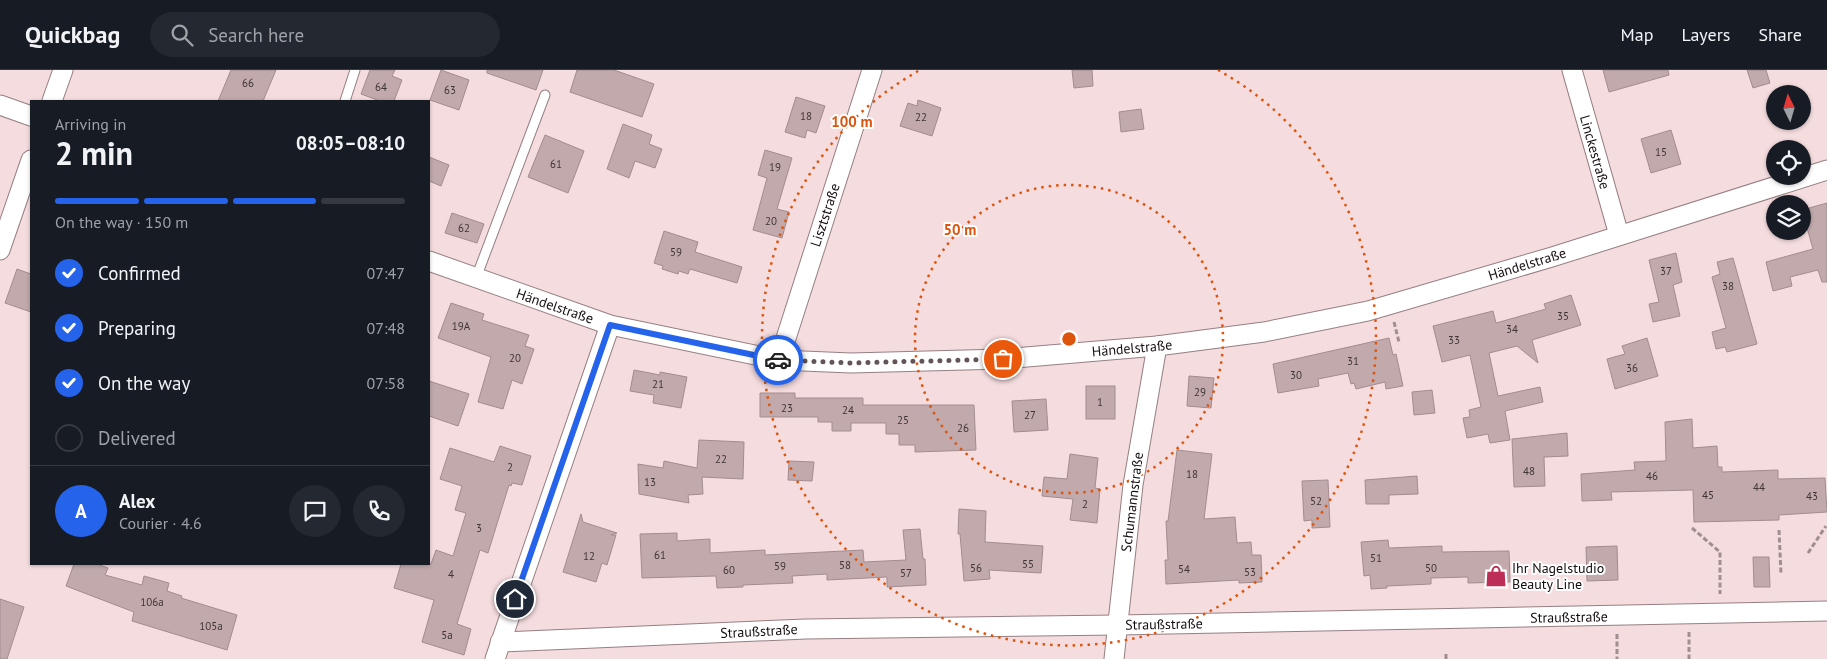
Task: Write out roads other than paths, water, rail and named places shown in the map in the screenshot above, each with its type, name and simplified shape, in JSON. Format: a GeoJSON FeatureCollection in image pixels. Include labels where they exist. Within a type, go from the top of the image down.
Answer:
{"type":"FeatureCollection","features":[{"type":"Feature","properties":{"kind":"street"},"geometry":{"type":"LineString","coordinates":[[52,100],[62,70]]}},
{"type":"Feature","properties":{"kind":"street","name":"Lisztstraße"},"geometry":{"type":"LineString","coordinates":[[779,360],[872,70]]}},
{"type":"Feature","properties":{"kind":"street","name":"Linckestraße"},"geometry":{"type":"LineString","coordinates":[[1572,70],[1619,235]]}},
{"type":"Feature","properties":{"kind":"street"},"geometry":{"type":"LineString","coordinates":[[0,105],[30,116]]}},
{"type":"Feature","properties":{"kind":"street"},"geometry":{"type":"LineString","coordinates":[[0,250],[30,163]]}},
{"type":"Feature","properties":{"kind":"street","name":"Händelstraße"},"geometry":{"type":"LineString","coordinates":[[430,261],[610,325],[779,360],[851,363],[1003,359],[1157,346],[1264,332],[1368,310],[1552,257],[1827,170]]}},
{"type":"Feature","properties":{"kind":"street"},"geometry":{"type":"LineString","coordinates":[[498,651],[610,325]]}},
{"type":"Feature","properties":{"kind":"street","name":"Schumannstraße"},"geometry":{"type":"LineString","coordinates":[[1114,659],[1133,485],[1157,346]]}},
{"type":"Feature","properties":{"kind":"street","name":"Straußstraße"},"geometry":{"type":"LineString","coordinates":[[498,651],[806,629],[1118,625],[1827,611]]}},
{"type":"Feature","properties":{"kind":"lane"},"geometry":{"type":"LineString","coordinates":[[345,100],[355,70]]}},
{"type":"Feature","properties":{"kind":"lane"},"geometry":{"type":"LineString","coordinates":[[476,278],[544,95]]}},
{"type":"Feature","properties":{"kind":"place","name":"Ihr Nagelstudio Beauty Line"},"geometry":{"type":"Point","coordinates":[1496,576]}}]}
